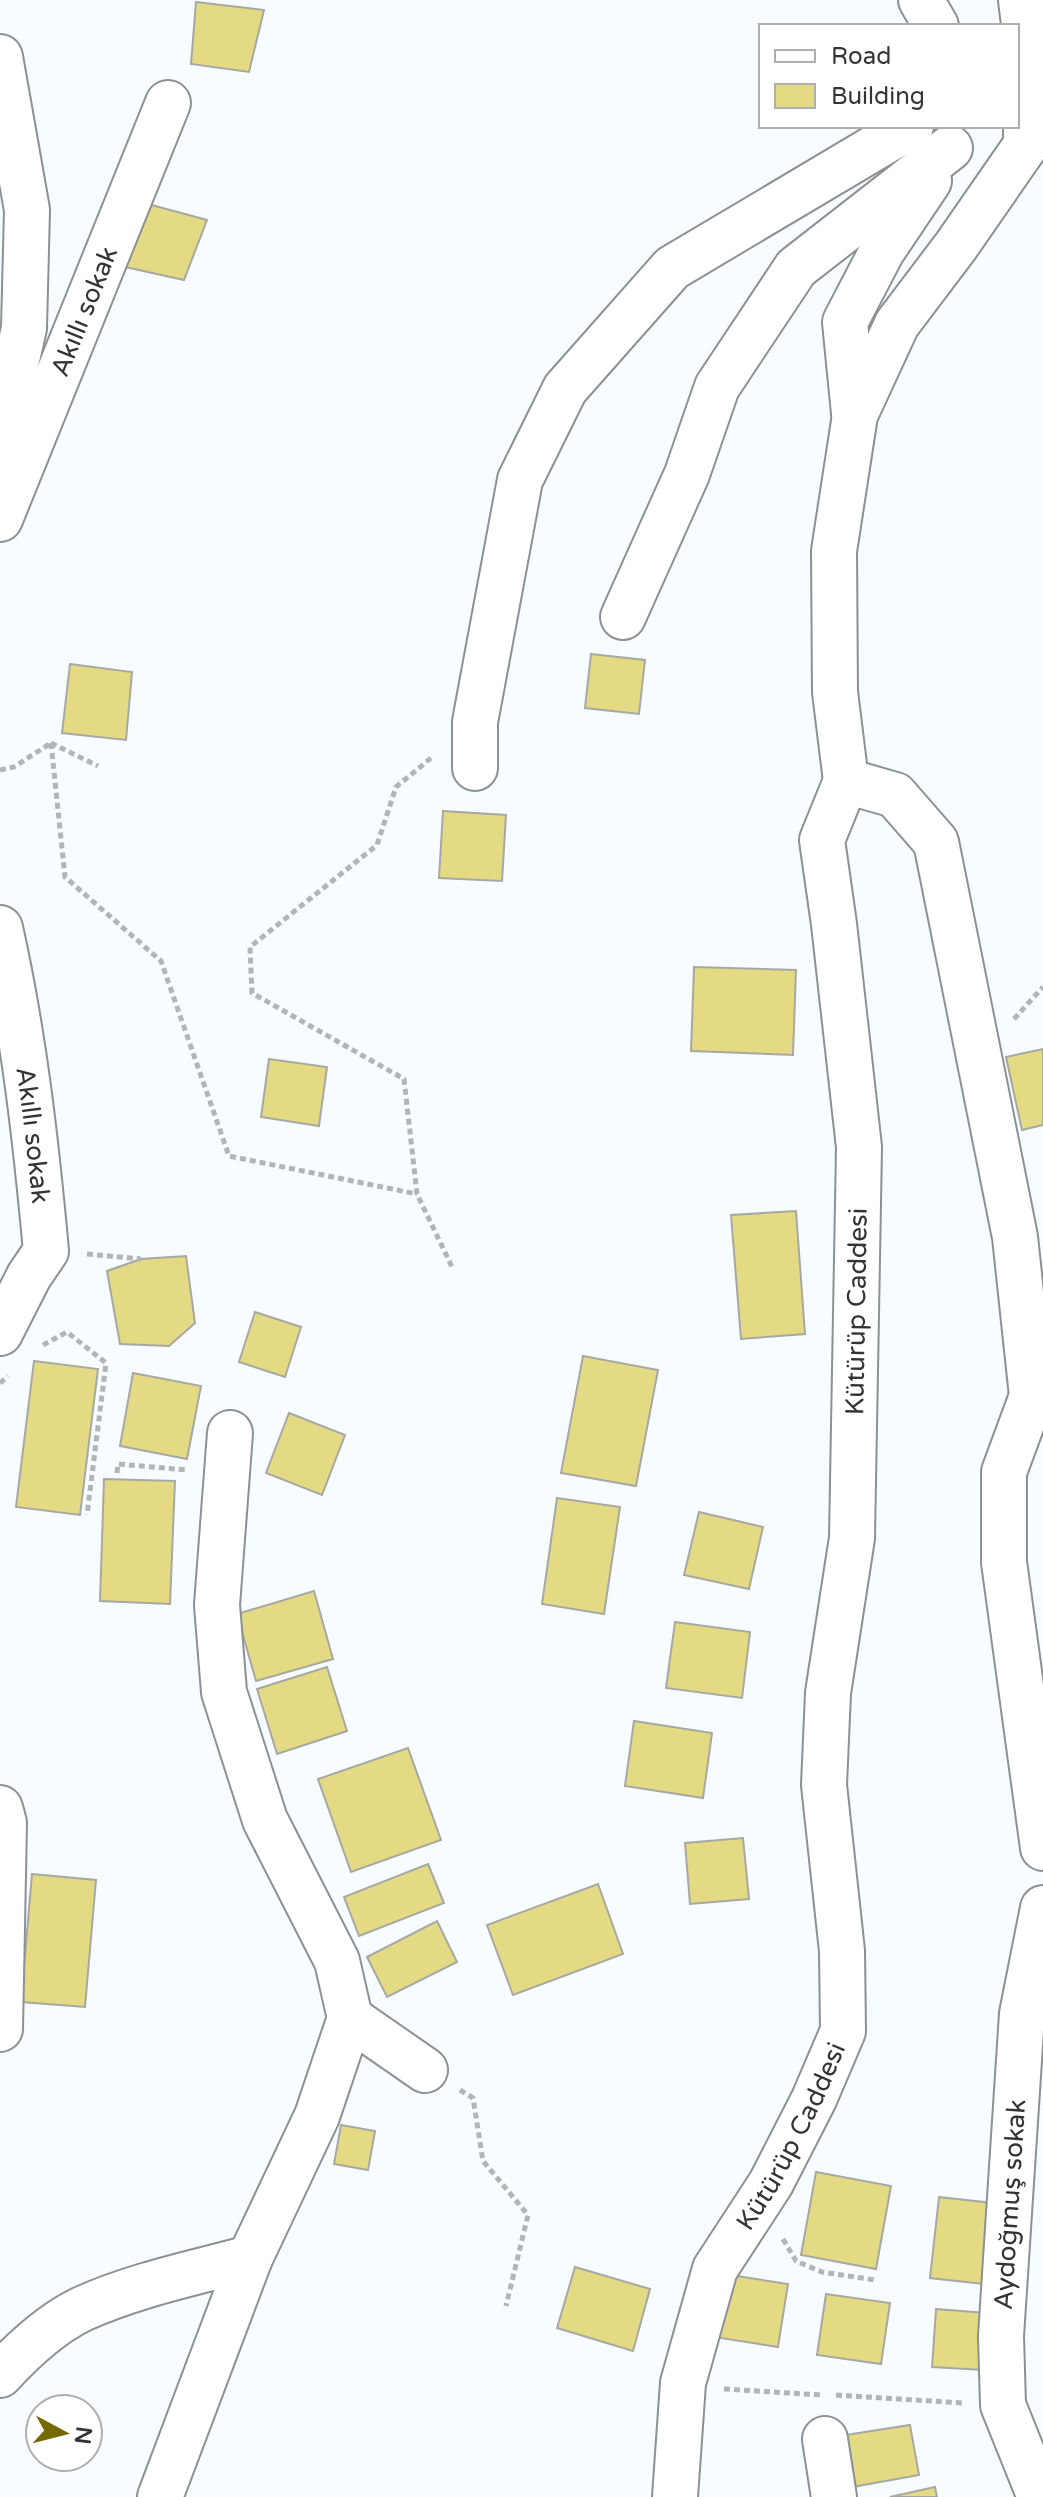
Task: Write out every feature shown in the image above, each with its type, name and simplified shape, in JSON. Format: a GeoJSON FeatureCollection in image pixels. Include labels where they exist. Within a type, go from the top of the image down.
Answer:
{"type":"FeatureCollection","features":[{"type":"Feature","properties":{"kind":"street"},"geometry":{"type":"LineString","coordinates":[[921,0],[935,24]]}},
{"type":"Feature","properties":{"kind":"street"},"geometry":{"type":"LineString","coordinates":[[855,415],[897,324],[1026,145],[1026,40],[1021,0]]}},
{"type":"Feature","properties":{"kind":"street"},"geometry":{"type":"LineString","coordinates":[[0,477],[3,423],[24,328],[27,210],[1,71]]}},
{"type":"Feature","properties":{"kind":"street","name":"Akıllı sokak"},"geometry":{"type":"LineString","coordinates":[[0,519],[168,103]]}},
{"type":"Feature","properties":{"kind":"street"},"geometry":{"type":"LineString","coordinates":[[475,768],[475,722],[520,480],[565,389],[672,268],[908,128]]}},
{"type":"Feature","properties":{"kind":"street"},"geometry":{"type":"LineString","coordinates":[[952,137],[882,251],[845,322],[855,415],[834,551],[835,692],[846,781],[895,795],[936,842],[1015,1237],[1038,1400],[1004,1472],[1004,1562],[1043,1848]]}},
{"type":"Feature","properties":{"kind":"street"},"geometry":{"type":"LineString","coordinates":[[623,617],[687,474],[717,387],[796,268],[952,137]]}},
{"type":"Feature","properties":{"kind":"street","name":"Kütürüp Caddesi"},"geometry":{"type":"LineString","coordinates":[[675,2497],[683,2383],[715,2269],[771,2183],[814,2099],[843,2031],[842,1951],[824,1785],[828,1693],[852,1538],[859,1147],[822,840],[846,781]]}},
{"type":"Feature","properties":{"kind":"street","name":"Akıllı sokak"},"geometry":{"type":"LineString","coordinates":[[0,928],[34,1117],[46,1251]]}},
{"type":"Feature","properties":{"kind":"street"},"geometry":{"type":"LineString","coordinates":[[0,1333],[29,1276],[46,1251]]}},
{"type":"Feature","properties":{"kind":"street"},"geometry":{"type":"LineString","coordinates":[[160,2497],[250,2258],[317,2116],[350,2018],[337,1961],[265,1820],[224,1692],[217,1605],[229,1453]]}},
{"type":"Feature","properties":{"kind":"street"},"geometry":{"type":"LineString","coordinates":[[0,1808],[4,1823],[0,2029]]}},
{"type":"Feature","properties":{"kind":"street","name":"Aydoğmuş sokak"},"geometry":{"type":"LineString","coordinates":[[1040,2497],[1003,2405],[1001,2336],[1022,2014],[1043,1908]]}},
{"type":"Feature","properties":{"kind":"street"},"geometry":{"type":"LineString","coordinates":[[350,2018],[425,2070]]}},
{"type":"Feature","properties":{"kind":"street"},"geometry":{"type":"LineString","coordinates":[[0,2375],[26,2348],[81,2310],[152,2284],[250,2258]]}},
{"type":"Feature","properties":{"kind":"street"},"geometry":{"type":"LineString","coordinates":[[825,2439],[834,2497]]}},
{"type":"Feature","properties":{"kind":"path"},"geometry":{"type":"LineString","coordinates":[[453,1269],[417,1194],[404,1079],[252,993],[250,947],[377,845],[396,787],[475,722]]}},
{"type":"Feature","properties":{"kind":"path"},"geometry":{"type":"LineString","coordinates":[[51,743],[65,877],[161,961],[229,1156],[417,1194]]}},
{"type":"Feature","properties":{"kind":"path"},"geometry":{"type":"LineString","coordinates":[[51,743],[98,766]]}},
{"type":"Feature","properties":{"kind":"path"},"geometry":{"type":"LineString","coordinates":[[0,770],[14,767],[51,743]]}},
{"type":"Feature","properties":{"kind":"path"},"geometry":{"type":"LineString","coordinates":[[46,1251],[141,1259]]}},
{"type":"Feature","properties":{"kind":"path"},"geometry":{"type":"LineString","coordinates":[[41,1346],[67,1332],[106,1363],[87,1515]]}},
{"type":"Feature","properties":{"kind":"path"},"geometry":{"type":"LineString","coordinates":[[0,1383],[10,1374]]}},
{"type":"Feature","properties":{"kind":"path"},"geometry":{"type":"LineString","coordinates":[[117,1473],[118,1464],[229,1453]]}},
{"type":"Feature","properties":{"kind":"path"},"geometry":{"type":"LineString","coordinates":[[425,2070],[473,2098],[483,2161],[528,2215],[506,2306]]}},
{"type":"Feature","properties":{"kind":"path"},"geometry":{"type":"LineString","coordinates":[[771,2183],[780,2234],[796,2261],[822,2272],[875,2280]]}},
{"type":"Feature","properties":{"kind":"path"},"geometry":{"type":"LineString","coordinates":[[683,2383],[727,2389],[1003,2405]]}},
{"type":"Feature","properties":{"kind":"building"},"geometry":{"type":"Polygon","coordinates":[[[196,2],[264,10],[249,72],[191,64],[196,2]]]}},
{"type":"Feature","properties":{"kind":"building"},"geometry":{"type":"Polygon","coordinates":[[[133,200],[207,220],[184,280],[116,265],[133,200]]]}},
{"type":"Feature","properties":{"kind":"building"},"geometry":{"type":"Polygon","coordinates":[[[591,654],[645,660],[639,714],[585,708],[591,654]]]}},
{"type":"Feature","properties":{"kind":"building"},"geometry":{"type":"Polygon","coordinates":[[[70,664],[132,672],[126,740],[62,733],[70,664]]]}},
{"type":"Feature","properties":{"kind":"building"},"geometry":{"type":"Polygon","coordinates":[[[443,811],[506,815],[502,881],[439,878],[443,811]]]}},
{"type":"Feature","properties":{"kind":"building"},"geometry":{"type":"Polygon","coordinates":[[[694,967],[796,970],[793,1055],[691,1051],[694,967]]]}},
{"type":"Feature","properties":{"kind":"building"},"geometry":{"type":"Polygon","coordinates":[[[1043,1049],[1043,1125],[1022,1130],[1006,1057],[1043,1049]]]}},
{"type":"Feature","properties":{"kind":"building"},"geometry":{"type":"Polygon","coordinates":[[[269,1059],[327,1067],[319,1126],[261,1117],[269,1059]]]}},
{"type":"Feature","properties":{"kind":"building"},"geometry":{"type":"Polygon","coordinates":[[[796,1211],[805,1334],[741,1339],[731,1215],[796,1211]]]}},
{"type":"Feature","properties":{"kind":"building"},"geometry":{"type":"Polygon","coordinates":[[[186,1256],[195,1323],[169,1346],[120,1344],[107,1271],[141,1259],[186,1256]]]}},
{"type":"Feature","properties":{"kind":"building"},"geometry":{"type":"Polygon","coordinates":[[[255,1312],[301,1327],[285,1377],[239,1362],[255,1312]]]}},
{"type":"Feature","properties":{"kind":"building"},"geometry":{"type":"Polygon","coordinates":[[[583,1356],[658,1370],[636,1486],[561,1473],[583,1356]]]}},
{"type":"Feature","properties":{"kind":"building"},"geometry":{"type":"Polygon","coordinates":[[[34,1361],[98,1369],[80,1515],[16,1507],[34,1361]]]}},
{"type":"Feature","properties":{"kind":"building"},"geometry":{"type":"Polygon","coordinates":[[[133,1373],[201,1386],[187,1459],[120,1446],[133,1373]]]}},
{"type":"Feature","properties":{"kind":"building"},"geometry":{"type":"Polygon","coordinates":[[[289,1413],[345,1435],[322,1495],[266,1473],[289,1413]]]}},
{"type":"Feature","properties":{"kind":"building"},"geometry":{"type":"Polygon","coordinates":[[[104,1479],[175,1481],[170,1604],[100,1601],[104,1479]]]}},
{"type":"Feature","properties":{"kind":"building"},"geometry":{"type":"Polygon","coordinates":[[[557,1498],[620,1507],[604,1614],[542,1604],[557,1498]]]}},
{"type":"Feature","properties":{"kind":"building"},"geometry":{"type":"Polygon","coordinates":[[[699,1512],[763,1527],[749,1589],[684,1575],[699,1512]]]}},
{"type":"Feature","properties":{"kind":"building"},"geometry":{"type":"Polygon","coordinates":[[[314,1591],[333,1659],[256,1681],[237,1614],[314,1591]]]}},
{"type":"Feature","properties":{"kind":"building"},"geometry":{"type":"Polygon","coordinates":[[[675,1622],[750,1632],[742,1698],[666,1688],[675,1622]]]}},
{"type":"Feature","properties":{"kind":"building"},"geometry":{"type":"Polygon","coordinates":[[[327,1667],[347,1731],[277,1754],[257,1689],[327,1667]]]}},
{"type":"Feature","properties":{"kind":"building"},"geometry":{"type":"Polygon","coordinates":[[[634,1721],[712,1733],[703,1798],[625,1786],[634,1721]]]}},
{"type":"Feature","properties":{"kind":"building"},"geometry":{"type":"Polygon","coordinates":[[[408,1748],[441,1840],[351,1872],[318,1779],[408,1748]]]}},
{"type":"Feature","properties":{"kind":"building"},"geometry":{"type":"Polygon","coordinates":[[[743,1838],[749,1899],[690,1904],[685,1843],[743,1838]]]}},
{"type":"Feature","properties":{"kind":"building"},"geometry":{"type":"Polygon","coordinates":[[[428,1864],[444,1903],[359,1936],[344,1897],[428,1864]]]}},
{"type":"Feature","properties":{"kind":"building"},"geometry":{"type":"Polygon","coordinates":[[[32,1874],[96,1880],[85,2007],[21,2002],[32,1874]]]}},
{"type":"Feature","properties":{"kind":"building"},"geometry":{"type":"Polygon","coordinates":[[[598,1884],[623,1954],[513,1995],[487,1925],[598,1884]]]}},
{"type":"Feature","properties":{"kind":"building"},"geometry":{"type":"Polygon","coordinates":[[[437,1921],[457,1962],[387,1997],[367,1957],[437,1921]]]}},
{"type":"Feature","properties":{"kind":"building"},"geometry":{"type":"Polygon","coordinates":[[[341,2125],[375,2131],[368,2170],[334,2164],[341,2125]]]}},
{"type":"Feature","properties":{"kind":"building"},"geometry":{"type":"Polygon","coordinates":[[[816,2172],[891,2186],[876,2269],[801,2255],[816,2172]]]}},
{"type":"Feature","properties":{"kind":"building"},"geometry":{"type":"Polygon","coordinates":[[[939,2197],[992,2203],[983,2284],[930,2278],[939,2197]]]}},
{"type":"Feature","properties":{"kind":"building"},"geometry":{"type":"Polygon","coordinates":[[[575,2267],[650,2289],[633,2351],[557,2328],[575,2267]]]}},
{"type":"Feature","properties":{"kind":"building"},"geometry":{"type":"Polygon","coordinates":[[[724,2274],[788,2284],[778,2347],[714,2337],[724,2274]]]}},
{"type":"Feature","properties":{"kind":"building"},"geometry":{"type":"Polygon","coordinates":[[[826,2294],[890,2303],[881,2364],[817,2355],[826,2294]]]}},
{"type":"Feature","properties":{"kind":"building"},"geometry":{"type":"Polygon","coordinates":[[[936,2309],[986,2313],[983,2370],[932,2367],[936,2309]]]}},
{"type":"Feature","properties":{"kind":"building"},"geometry":{"type":"Polygon","coordinates":[[[910,2425],[919,2475],[847,2488],[839,2436],[910,2425]]]}},
{"type":"Feature","properties":{"kind":"building"},"geometry":{"type":"Polygon","coordinates":[[[935,2487],[937,2497],[890,2497],[935,2487]]]}}]}
